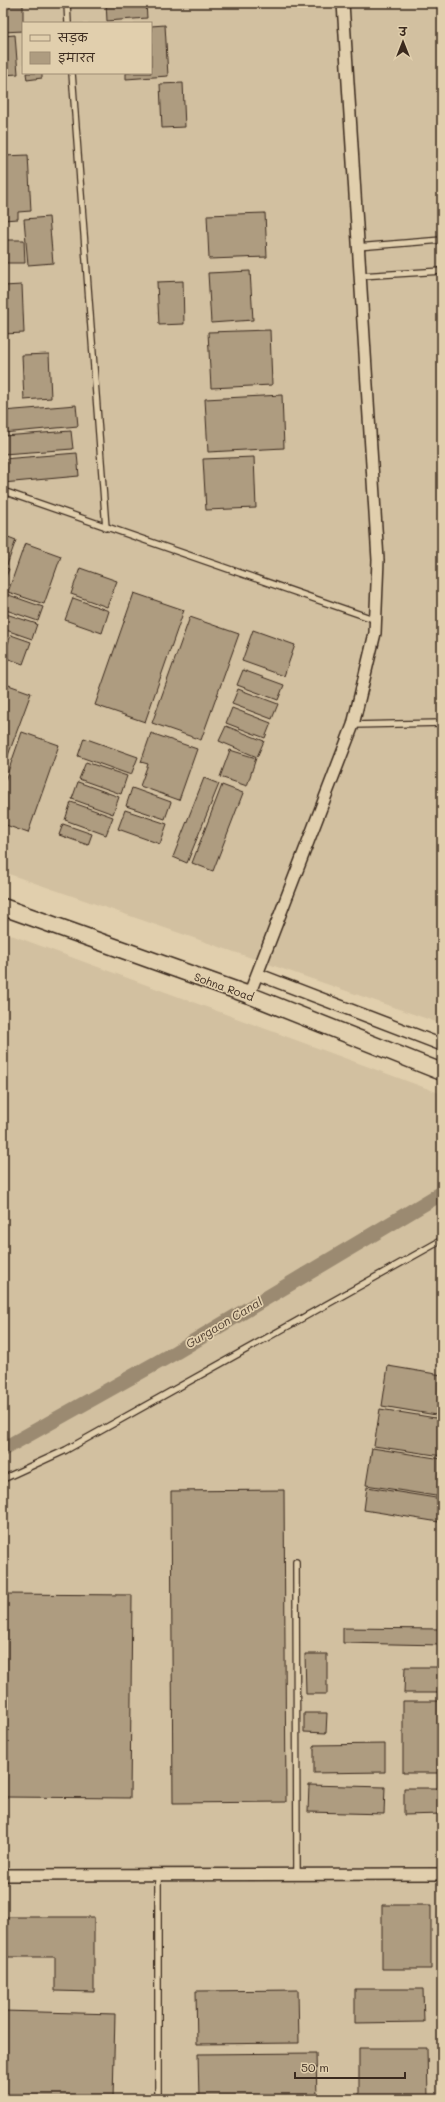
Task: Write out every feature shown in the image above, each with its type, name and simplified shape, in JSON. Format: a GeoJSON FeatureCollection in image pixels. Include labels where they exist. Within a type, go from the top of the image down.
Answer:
{"type":"FeatureCollection","features":[{"type":"Feature","properties":{"kind":"main road","name":"Sohna Road"},"geometry":{"type":"LineString","coordinates":[[3,907],[248,995],[442,1072]]}},
{"type":"Feature","properties":{"kind":"street"},"geometry":{"type":"LineString","coordinates":[[248,995],[353,725],[372,652],[376,620],[378,560],[357,247],[343,3]]}},
{"type":"Feature","properties":{"kind":"street"},"geometry":{"type":"LineString","coordinates":[[257,974],[442,1045]]}},
{"type":"Feature","properties":{"kind":"street"},"geometry":{"type":"LineString","coordinates":[[3,1875],[442,1874]]}},
{"type":"Feature","properties":{"kind":"lane"},"geometry":{"type":"LineString","coordinates":[[67,3],[68,22]]}},
{"type":"Feature","properties":{"kind":"lane"},"geometry":{"type":"LineString","coordinates":[[72,74],[106,528]]}},
{"type":"Feature","properties":{"kind":"lane"},"geometry":{"type":"LineString","coordinates":[[357,247],[442,240]]}},
{"type":"Feature","properties":{"kind":"lane"},"geometry":{"type":"LineString","coordinates":[[359,276],[442,270]]}},
{"type":"Feature","properties":{"kind":"lane"},"geometry":{"type":"LineString","coordinates":[[3,491],[106,528],[376,620]]}},
{"type":"Feature","properties":{"kind":"lane"},"geometry":{"type":"LineString","coordinates":[[353,725],[442,723]]}},
{"type":"Feature","properties":{"kind":"lane"},"geometry":{"type":"LineString","coordinates":[[3,1479],[66,1450],[442,1240]]}},
{"type":"Feature","properties":{"kind":"lane"},"geometry":{"type":"LineString","coordinates":[[296,1562],[297,1874]]}},
{"type":"Feature","properties":{"kind":"lane"},"geometry":{"type":"LineString","coordinates":[[158,1874],[158,2099]]}},
{"type":"Feature","properties":{"kind":"shaded area"},"geometry":{"type":"Polygon","coordinates":[[[3,3],[442,3],[442,1024],[3,872],[3,3]]]}},
{"type":"Feature","properties":{"kind":"shaded area"},"geometry":{"type":"Polygon","coordinates":[[[3,932],[442,1094],[442,2099],[3,2099],[3,932]]]}},
{"type":"Feature","properties":{"kind":"building"},"geometry":{"type":"Polygon","coordinates":[[[3,3],[23,3],[22,31],[3,32],[3,3]]]}},
{"type":"Feature","properties":{"kind":"building"},"geometry":{"type":"Polygon","coordinates":[[[106,3],[146,3],[147,18],[107,21],[106,3]]]}},
{"type":"Feature","properties":{"kind":"building"},"geometry":{"type":"Polygon","coordinates":[[[165,25],[168,76],[126,79],[126,74],[152,74],[152,26],[165,25]]]}},
{"type":"Feature","properties":{"kind":"building"},"geometry":{"type":"Polygon","coordinates":[[[15,35],[18,74],[3,75],[3,36],[15,35]]]}},
{"type":"Feature","properties":{"kind":"building"},"geometry":{"type":"Polygon","coordinates":[[[26,74],[42,74],[42,78],[27,80],[26,74]]]}},
{"type":"Feature","properties":{"kind":"building"},"geometry":{"type":"Polygon","coordinates":[[[183,83],[185,127],[162,128],[160,84],[183,83]]]}},
{"type":"Feature","properties":{"kind":"building"},"geometry":{"type":"Polygon","coordinates":[[[28,155],[31,211],[18,212],[18,219],[3,220],[3,156],[28,155]]]}},
{"type":"Feature","properties":{"kind":"building"},"geometry":{"type":"Polygon","coordinates":[[[265,213],[267,257],[209,259],[207,215],[265,213]]]}},
{"type":"Feature","properties":{"kind":"building"},"geometry":{"type":"Polygon","coordinates":[[[49,217],[53,263],[28,265],[24,219],[49,217]]]}},
{"type":"Feature","properties":{"kind":"building"},"geometry":{"type":"Polygon","coordinates":[[[3,240],[24,240],[25,263],[3,263],[3,240]]]}},
{"type":"Feature","properties":{"kind":"building"},"geometry":{"type":"Polygon","coordinates":[[[250,271],[253,320],[211,323],[208,273],[250,271]]]}},
{"type":"Feature","properties":{"kind":"building"},"geometry":{"type":"Polygon","coordinates":[[[183,281],[184,324],[159,325],[157,282],[183,281]]]}},
{"type":"Feature","properties":{"kind":"building"},"geometry":{"type":"Polygon","coordinates":[[[22,285],[24,333],[3,334],[3,286],[22,285]]]}},
{"type":"Feature","properties":{"kind":"building"},"geometry":{"type":"Polygon","coordinates":[[[270,330],[272,385],[211,388],[208,332],[270,330]]]}},
{"type":"Feature","properties":{"kind":"building"},"geometry":{"type":"Polygon","coordinates":[[[49,354],[51,398],[24,400],[22,355],[49,354]]]}},
{"type":"Feature","properties":{"kind":"building"},"geometry":{"type":"Polygon","coordinates":[[[282,395],[284,448],[208,452],[205,399],[282,395]]]}},
{"type":"Feature","properties":{"kind":"building"},"geometry":{"type":"Polygon","coordinates":[[[76,405],[78,426],[3,433],[3,411],[76,405]]]}},
{"type":"Feature","properties":{"kind":"building"},"geometry":{"type":"Polygon","coordinates":[[[71,431],[73,449],[3,454],[3,436],[71,431]]]}},
{"type":"Feature","properties":{"kind":"building"},"geometry":{"type":"Polygon","coordinates":[[[77,453],[79,476],[3,483],[3,459],[77,453]]]}},
{"type":"Feature","properties":{"kind":"building"},"geometry":{"type":"Polygon","coordinates":[[[254,457],[256,508],[206,510],[203,459],[254,457]]]}},
{"type":"Feature","properties":{"kind":"building"},"geometry":{"type":"Polygon","coordinates":[[[3,535],[16,540],[7,565],[3,563],[3,535]]]}},
{"type":"Feature","properties":{"kind":"building"},"geometry":{"type":"Polygon","coordinates":[[[25,543],[61,556],[44,604],[8,592],[25,543]]]}},
{"type":"Feature","properties":{"kind":"building"},"geometry":{"type":"Polygon","coordinates":[[[3,567],[9,569],[3,584],[3,567]]]}},
{"type":"Feature","properties":{"kind":"building"},"geometry":{"type":"Polygon","coordinates":[[[80,568],[117,581],[107,607],[71,594],[80,568]]]}},
{"type":"Feature","properties":{"kind":"building"},"geometry":{"type":"Polygon","coordinates":[[[134,593],[184,610],[145,722],[95,705],[134,593]]]}},
{"type":"Feature","properties":{"kind":"building"},"geometry":{"type":"Polygon","coordinates":[[[6,594],[43,607],[38,621],[3,609],[6,594]]]}},
{"type":"Feature","properties":{"kind":"building"},"geometry":{"type":"Polygon","coordinates":[[[73,598],[109,611],[102,633],[65,620],[73,598]]]}},
{"type":"Feature","properties":{"kind":"building"},"geometry":{"type":"Polygon","coordinates":[[[3,613],[37,624],[32,639],[3,629],[3,613]]]}},
{"type":"Feature","properties":{"kind":"building"},"geometry":{"type":"Polygon","coordinates":[[[190,617],[239,634],[201,740],[152,723],[190,617]]]}},
{"type":"Feature","properties":{"kind":"building"},"geometry":{"type":"Polygon","coordinates":[[[253,630],[295,645],[284,676],[242,661],[253,630]]]}},
{"type":"Feature","properties":{"kind":"building"},"geometry":{"type":"Polygon","coordinates":[[[11,635],[31,642],[23,664],[3,657],[11,635]]]}},
{"type":"Feature","properties":{"kind":"building"},"geometry":{"type":"Polygon","coordinates":[[[243,670],[284,685],[278,700],[237,685],[243,670]]]}},
{"type":"Feature","properties":{"kind":"building"},"geometry":{"type":"Polygon","coordinates":[[[3,683],[31,693],[3,769],[3,683]]]}},
{"type":"Feature","properties":{"kind":"building"},"geometry":{"type":"Polygon","coordinates":[[[238,689],[278,704],[272,719],[232,704],[238,689]]]}},
{"type":"Feature","properties":{"kind":"building"},"geometry":{"type":"Polygon","coordinates":[[[232,708],[271,723],[265,738],[226,723],[232,708]]]}},
{"type":"Feature","properties":{"kind":"building"},"geometry":{"type":"Polygon","coordinates":[[[226,726],[264,741],[257,757],[219,741],[226,726]]]}},
{"type":"Feature","properties":{"kind":"building"},"geometry":{"type":"Polygon","coordinates":[[[22,732],[59,745],[28,833],[3,824],[3,786],[22,732]]]}},
{"type":"Feature","properties":{"kind":"building"},"geometry":{"type":"Polygon","coordinates":[[[151,733],[197,749],[179,800],[140,786],[148,764],[141,762],[151,733]]]}},
{"type":"Feature","properties":{"kind":"building"},"geometry":{"type":"Polygon","coordinates":[[[84,738],[138,757],[131,775],[78,756],[84,738]]]}},
{"type":"Feature","properties":{"kind":"building"},"geometry":{"type":"Polygon","coordinates":[[[230,750],[256,758],[247,786],[220,777],[230,750]]]}},
{"type":"Feature","properties":{"kind":"building"},"geometry":{"type":"Polygon","coordinates":[[[86,762],[127,776],[121,794],[79,779],[86,762]]]}},
{"type":"Feature","properties":{"kind":"building"},"geometry":{"type":"Polygon","coordinates":[[[440,771],[442,771],[442,801],[440,771]]]}},
{"type":"Feature","properties":{"kind":"building"},"geometry":{"type":"Polygon","coordinates":[[[204,778],[219,784],[187,863],[173,857],[204,778]]]}},
{"type":"Feature","properties":{"kind":"building"},"geometry":{"type":"Polygon","coordinates":[[[78,782],[119,797],[113,814],[72,799],[78,782]]]}},
{"type":"Feature","properties":{"kind":"building"},"geometry":{"type":"Polygon","coordinates":[[[222,785],[243,793],[213,871],[192,863],[222,785]]]}},
{"type":"Feature","properties":{"kind":"building"},"geometry":{"type":"Polygon","coordinates":[[[132,788],[171,802],[165,819],[126,806],[132,788]]]}},
{"type":"Feature","properties":{"kind":"building"},"geometry":{"type":"Polygon","coordinates":[[[71,802],[113,817],[106,835],[65,820],[71,802]]]}},
{"type":"Feature","properties":{"kind":"building"},"geometry":{"type":"Polygon","coordinates":[[[125,810],[167,824],[160,844],[118,829],[125,810]]]}},
{"type":"Feature","properties":{"kind":"building"},"geometry":{"type":"Polygon","coordinates":[[[63,824],[92,834],[88,845],[59,835],[63,824]]]}},
{"type":"Feature","properties":{"kind":"building"},"geometry":{"type":"Polygon","coordinates":[[[388,1366],[442,1375],[442,1416],[382,1406],[388,1366]]]}},
{"type":"Feature","properties":{"kind":"building"},"geometry":{"type":"Polygon","coordinates":[[[380,1409],[442,1419],[442,1456],[374,1446],[380,1409]]]}},
{"type":"Feature","properties":{"kind":"building"},"geometry":{"type":"Polygon","coordinates":[[[372,1448],[442,1459],[442,1497],[366,1485],[372,1448]]]}},
{"type":"Feature","properties":{"kind":"building"},"geometry":{"type":"Polygon","coordinates":[[[367,1487],[442,1499],[439,1522],[364,1510],[367,1487]]]}},
{"type":"Feature","properties":{"kind":"building"},"geometry":{"type":"Polygon","coordinates":[[[284,1490],[286,1802],[173,1803],[171,1491],[284,1490]]]}},
{"type":"Feature","properties":{"kind":"building"},"geometry":{"type":"Polygon","coordinates":[[[3,1594],[132,1595],[130,1798],[3,1797],[3,1594]]]}},
{"type":"Feature","properties":{"kind":"building"},"geometry":{"type":"Polygon","coordinates":[[[343,1628],[442,1629],[442,1645],[343,1643],[343,1628]]]}},
{"type":"Feature","properties":{"kind":"building"},"geometry":{"type":"Polygon","coordinates":[[[305,1654],[327,1654],[327,1694],[306,1694],[305,1654]]]}},
{"type":"Feature","properties":{"kind":"building"},"geometry":{"type":"Polygon","coordinates":[[[405,1667],[440,1667],[440,1693],[404,1693],[405,1667]]]}},
{"type":"Feature","properties":{"kind":"building"},"geometry":{"type":"Polygon","coordinates":[[[403,1701],[442,1701],[442,1773],[403,1773],[403,1701]]]}},
{"type":"Feature","properties":{"kind":"building"},"geometry":{"type":"Polygon","coordinates":[[[304,1713],[327,1713],[326,1733],[304,1732],[304,1713]]]}},
{"type":"Feature","properties":{"kind":"building"},"geometry":{"type":"Polygon","coordinates":[[[385,1744],[385,1772],[314,1773],[314,1745],[385,1744]]]}},
{"type":"Feature","properties":{"kind":"building"},"geometry":{"type":"Polygon","coordinates":[[[309,1785],[385,1787],[384,1814],[308,1812],[309,1785]]]}},
{"type":"Feature","properties":{"kind":"building"},"geometry":{"type":"Polygon","coordinates":[[[404,1788],[442,1788],[442,1814],[404,1815],[404,1788]]]}},
{"type":"Feature","properties":{"kind":"building"},"geometry":{"type":"Polygon","coordinates":[[[382,1905],[431,1905],[431,1969],[382,1969],[382,1905]]]}},
{"type":"Feature","properties":{"kind":"building"},"geometry":{"type":"Polygon","coordinates":[[[3,1917],[94,1917],[94,1992],[55,1991],[55,1957],[3,1957],[3,1917]]]}},
{"type":"Feature","properties":{"kind":"building"},"geometry":{"type":"Polygon","coordinates":[[[355,1989],[423,1989],[424,2022],[355,2023],[355,1989]]]}},
{"type":"Feature","properties":{"kind":"building"},"geometry":{"type":"Polygon","coordinates":[[[298,1990],[299,2043],[197,2044],[196,1991],[298,1990]]]}},
{"type":"Feature","properties":{"kind":"building"},"geometry":{"type":"Polygon","coordinates":[[[3,2011],[115,2014],[113,2099],[3,2099],[3,2011]]]}},
{"type":"Feature","properties":{"kind":"building"},"geometry":{"type":"Polygon","coordinates":[[[359,2048],[427,2048],[428,2099],[359,2099],[359,2048]]]}},
{"type":"Feature","properties":{"kind":"building"},"geometry":{"type":"Polygon","coordinates":[[[316,2053],[317,2099],[199,2099],[198,2054],[316,2053]]]}},
{"type":"Feature","properties":{"kind":"waterway","name":"Gurgaon Canal"},"geometry":{"type":"LineString","coordinates":[[3,1449],[176,1352],[442,1193]]}}]}
